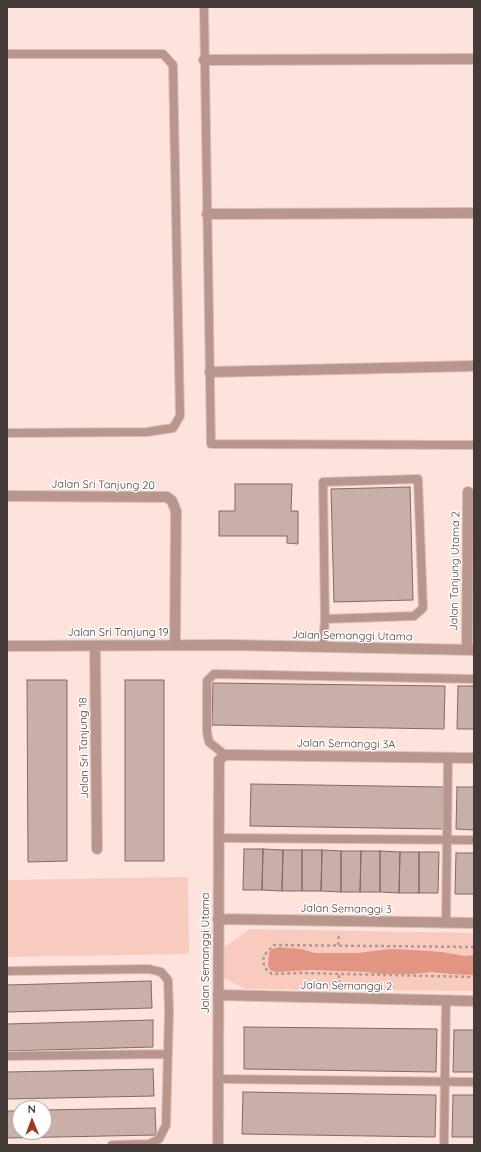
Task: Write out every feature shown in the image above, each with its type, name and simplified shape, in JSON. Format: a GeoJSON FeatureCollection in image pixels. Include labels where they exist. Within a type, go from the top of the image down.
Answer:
{"type":"FeatureCollection","features":[{"type":"Feature","properties":{"kind":"street"},"geometry":{"type":"LineString","coordinates":[[204,60],[474,59]]}},
{"type":"Feature","properties":{"kind":"street"},"geometry":{"type":"LineString","coordinates":[[207,214],[474,213]]}},
{"type":"Feature","properties":{"kind":"street"},"geometry":{"type":"LineString","coordinates":[[210,372],[474,366]]}},
{"type":"Feature","properties":{"kind":"street","name":"Jalan Tanjung Utama 2"},"geometry":{"type":"LineString","coordinates":[[468,492],[470,650]]}},
{"type":"Feature","properties":{"kind":"street","name":"Jalan Sri Tanjung 20"},"geometry":{"type":"LineString","coordinates":[[7,496],[167,497],[172,501],[176,511],[175,645]]}},
{"type":"Feature","properties":{"kind":"street","name":"Jalan Semanggi Utama"},"geometry":{"type":"LineString","coordinates":[[230,645],[470,650]]}},
{"type":"Feature","properties":{"kind":"street","name":"Jalan Sri Tanjung 19"},"geometry":{"type":"LineString","coordinates":[[7,646],[230,645]]}},
{"type":"Feature","properties":{"kind":"street","name":"Jalan Sri Tanjung 18"},"geometry":{"type":"LineString","coordinates":[[95,646],[97,849]]}},
{"type":"Feature","properties":{"kind":"street","name":"Jalan Semanggi Utama"},"geometry":{"type":"LineString","coordinates":[[218,1145],[218,920],[222,758]]}},
{"type":"Feature","properties":{"kind":"street","name":"Jalan Semanggi 3A"},"geometry":{"type":"LineString","coordinates":[[222,758],[474,758]]}},
{"type":"Feature","properties":{"kind":"street","name":"Jalan Semanggi 3"},"geometry":{"type":"LineString","coordinates":[[218,920],[474,923]]}},
{"type":"Feature","properties":{"kind":"street","name":"Jalan Semanggi 2"},"geometry":{"type":"LineString","coordinates":[[218,995],[474,1001]]}},
{"type":"Feature","properties":{"kind":"lane"},"geometry":{"type":"LineString","coordinates":[[204,7],[211,444],[474,445]]}},
{"type":"Feature","properties":{"kind":"lane"},"geometry":{"type":"LineString","coordinates":[[7,54],[163,54],[173,65],[180,416],[173,428],[147,432],[7,433]]}},
{"type":"Feature","properties":{"kind":"lane"},"geometry":{"type":"LineString","coordinates":[[323,647],[325,619],[323,482],[418,479],[423,608],[414,616],[325,619]]}},
{"type":"Feature","properties":{"kind":"lane"},"geometry":{"type":"LineString","coordinates":[[222,758],[209,742],[207,732],[206,681],[214,674],[474,679]]}},
{"type":"Feature","properties":{"kind":"lane"},"geometry":{"type":"LineString","coordinates":[[446,922],[448,758]]}},
{"type":"Feature","properties":{"kind":"lane"},"geometry":{"type":"LineString","coordinates":[[219,838],[474,840]]}},
{"type":"Feature","properties":{"kind":"lane"},"geometry":{"type":"LineString","coordinates":[[7,971],[148,969],[160,972],[168,980],[166,1125],[159,1139],[149,1144],[112,1145]]}},
{"type":"Feature","properties":{"kind":"lane"},"geometry":{"type":"LineString","coordinates":[[444,1145],[446,1000]]}},
{"type":"Feature","properties":{"kind":"lane"},"geometry":{"type":"LineString","coordinates":[[7,1056],[168,1054]]}},
{"type":"Feature","properties":{"kind":"lane"},"geometry":{"type":"LineString","coordinates":[[218,1079],[474,1082]]}},
{"type":"Feature","properties":{"kind":"path"},"geometry":{"type":"LineString","coordinates":[[338,934],[338,945]]}},
{"type":"Feature","properties":{"kind":"path"},"geometry":{"type":"LineString","coordinates":[[474,947],[274,945],[264,955],[263,962],[265,968],[272,974],[474,977]]}},
{"type":"Feature","properties":{"kind":"path"},"geometry":{"type":"LineString","coordinates":[[339,975],[339,986]]}},
{"type":"Feature","properties":{"kind":"shaded area"},"geometry":{"type":"Polygon","coordinates":[[[188,877],[189,954],[7,957],[7,880],[188,877]]]}},
{"type":"Feature","properties":{"kind":"shaded area"},"geometry":{"type":"Polygon","coordinates":[[[250,929],[474,933],[474,991],[246,989],[223,978],[223,948],[250,929]]]}},
{"type":"Feature","properties":{"kind":"shaded area"},"geometry":{"type":"Polygon","coordinates":[[[279,947],[301,949],[315,953],[358,953],[390,949],[442,952],[464,956],[474,955],[474,975],[432,972],[412,974],[380,974],[367,972],[311,970],[276,972],[270,970],[268,965],[269,953],[272,949],[279,947]]]}},
{"type":"Feature","properties":{"kind":"building"},"geometry":{"type":"Polygon","coordinates":[[[235,484],[292,484],[291,511],[298,511],[298,544],[287,543],[287,536],[219,536],[219,511],[235,511],[235,484]]]}},
{"type":"Feature","properties":{"kind":"building"},"geometry":{"type":"Polygon","coordinates":[[[410,487],[413,600],[334,602],[331,489],[410,487]]]}},
{"type":"Feature","properties":{"kind":"building"},"geometry":{"type":"Polygon","coordinates":[[[27,680],[67,680],[67,861],[28,862],[27,680]]]}},
{"type":"Feature","properties":{"kind":"building"},"geometry":{"type":"Polygon","coordinates":[[[125,680],[164,680],[164,861],[125,861],[125,680]]]}},
{"type":"Feature","properties":{"kind":"building"},"geometry":{"type":"Polygon","coordinates":[[[213,683],[445,686],[444,729],[212,725],[213,683]]]}},
{"type":"Feature","properties":{"kind":"building"},"geometry":{"type":"Polygon","coordinates":[[[458,686],[474,686],[474,729],[457,729],[458,686]]]}},
{"type":"Feature","properties":{"kind":"building"},"geometry":{"type":"Polygon","coordinates":[[[251,784],[443,787],[443,829],[250,826],[251,784]]]}},
{"type":"Feature","properties":{"kind":"building"},"geometry":{"type":"Polygon","coordinates":[[[457,787],[474,787],[474,830],[456,829],[457,787]]]}},
{"type":"Feature","properties":{"kind":"building"},"geometry":{"type":"Polygon","coordinates":[[[244,849],[263,849],[262,890],[243,890],[244,849]]]}},
{"type":"Feature","properties":{"kind":"building"},"geometry":{"type":"Polygon","coordinates":[[[263,849],[283,850],[282,891],[262,890],[263,849]]]}},
{"type":"Feature","properties":{"kind":"building"},"geometry":{"type":"Polygon","coordinates":[[[283,850],[302,850],[302,891],[282,891],[283,850]]]}},
{"type":"Feature","properties":{"kind":"building"},"geometry":{"type":"Polygon","coordinates":[[[302,850],[322,850],[321,891],[302,891],[302,850]]]}},
{"type":"Feature","properties":{"kind":"building"},"geometry":{"type":"Polygon","coordinates":[[[322,850],[341,851],[341,892],[321,891],[322,850]]]}},
{"type":"Feature","properties":{"kind":"building"},"geometry":{"type":"Polygon","coordinates":[[[341,851],[361,851],[360,892],[341,892],[341,851]]]}},
{"type":"Feature","properties":{"kind":"building"},"geometry":{"type":"Polygon","coordinates":[[[361,851],[380,851],[380,892],[360,892],[361,851]]]}},
{"type":"Feature","properties":{"kind":"building"},"geometry":{"type":"Polygon","coordinates":[[[380,851],[400,852],[399,893],[380,892],[380,851]]]}},
{"type":"Feature","properties":{"kind":"building"},"geometry":{"type":"Polygon","coordinates":[[[400,852],[419,852],[419,893],[399,893],[400,852]]]}},
{"type":"Feature","properties":{"kind":"building"},"geometry":{"type":"Polygon","coordinates":[[[419,852],[439,852],[438,893],[419,893],[419,852]]]}},
{"type":"Feature","properties":{"kind":"building"},"geometry":{"type":"Polygon","coordinates":[[[456,853],[474,853],[474,894],[455,894],[456,853]]]}},
{"type":"Feature","properties":{"kind":"building"},"geometry":{"type":"Polygon","coordinates":[[[151,981],[152,1008],[7,1012],[7,985],[151,981]]]}},
{"type":"Feature","properties":{"kind":"building"},"geometry":{"type":"Polygon","coordinates":[[[153,1020],[153,1047],[7,1051],[7,1024],[153,1020]]]}},
{"type":"Feature","properties":{"kind":"building"},"geometry":{"type":"Polygon","coordinates":[[[244,1027],[437,1029],[436,1072],[244,1069],[244,1027]]]}},
{"type":"Feature","properties":{"kind":"building"},"geometry":{"type":"Polygon","coordinates":[[[454,1030],[474,1030],[474,1072],[453,1072],[454,1030]]]}},
{"type":"Feature","properties":{"kind":"building"},"geometry":{"type":"Polygon","coordinates":[[[153,1069],[154,1096],[7,1099],[7,1072],[153,1069]]]}},
{"type":"Feature","properties":{"kind":"building"},"geometry":{"type":"Polygon","coordinates":[[[243,1092],[436,1095],[435,1137],[242,1134],[243,1092]]]}},
{"type":"Feature","properties":{"kind":"building"},"geometry":{"type":"Polygon","coordinates":[[[453,1095],[474,1095],[474,1137],[452,1137],[453,1095]]]}},
{"type":"Feature","properties":{"kind":"building"},"geometry":{"type":"Polygon","coordinates":[[[155,1108],[156,1135],[52,1137],[52,1110],[155,1108]]]}},
{"type":"Feature","properties":{"kind":"building"},"geometry":{"type":"Polygon","coordinates":[[[7,1111],[12,1111],[12,1138],[7,1138],[7,1111]]]}}]}
